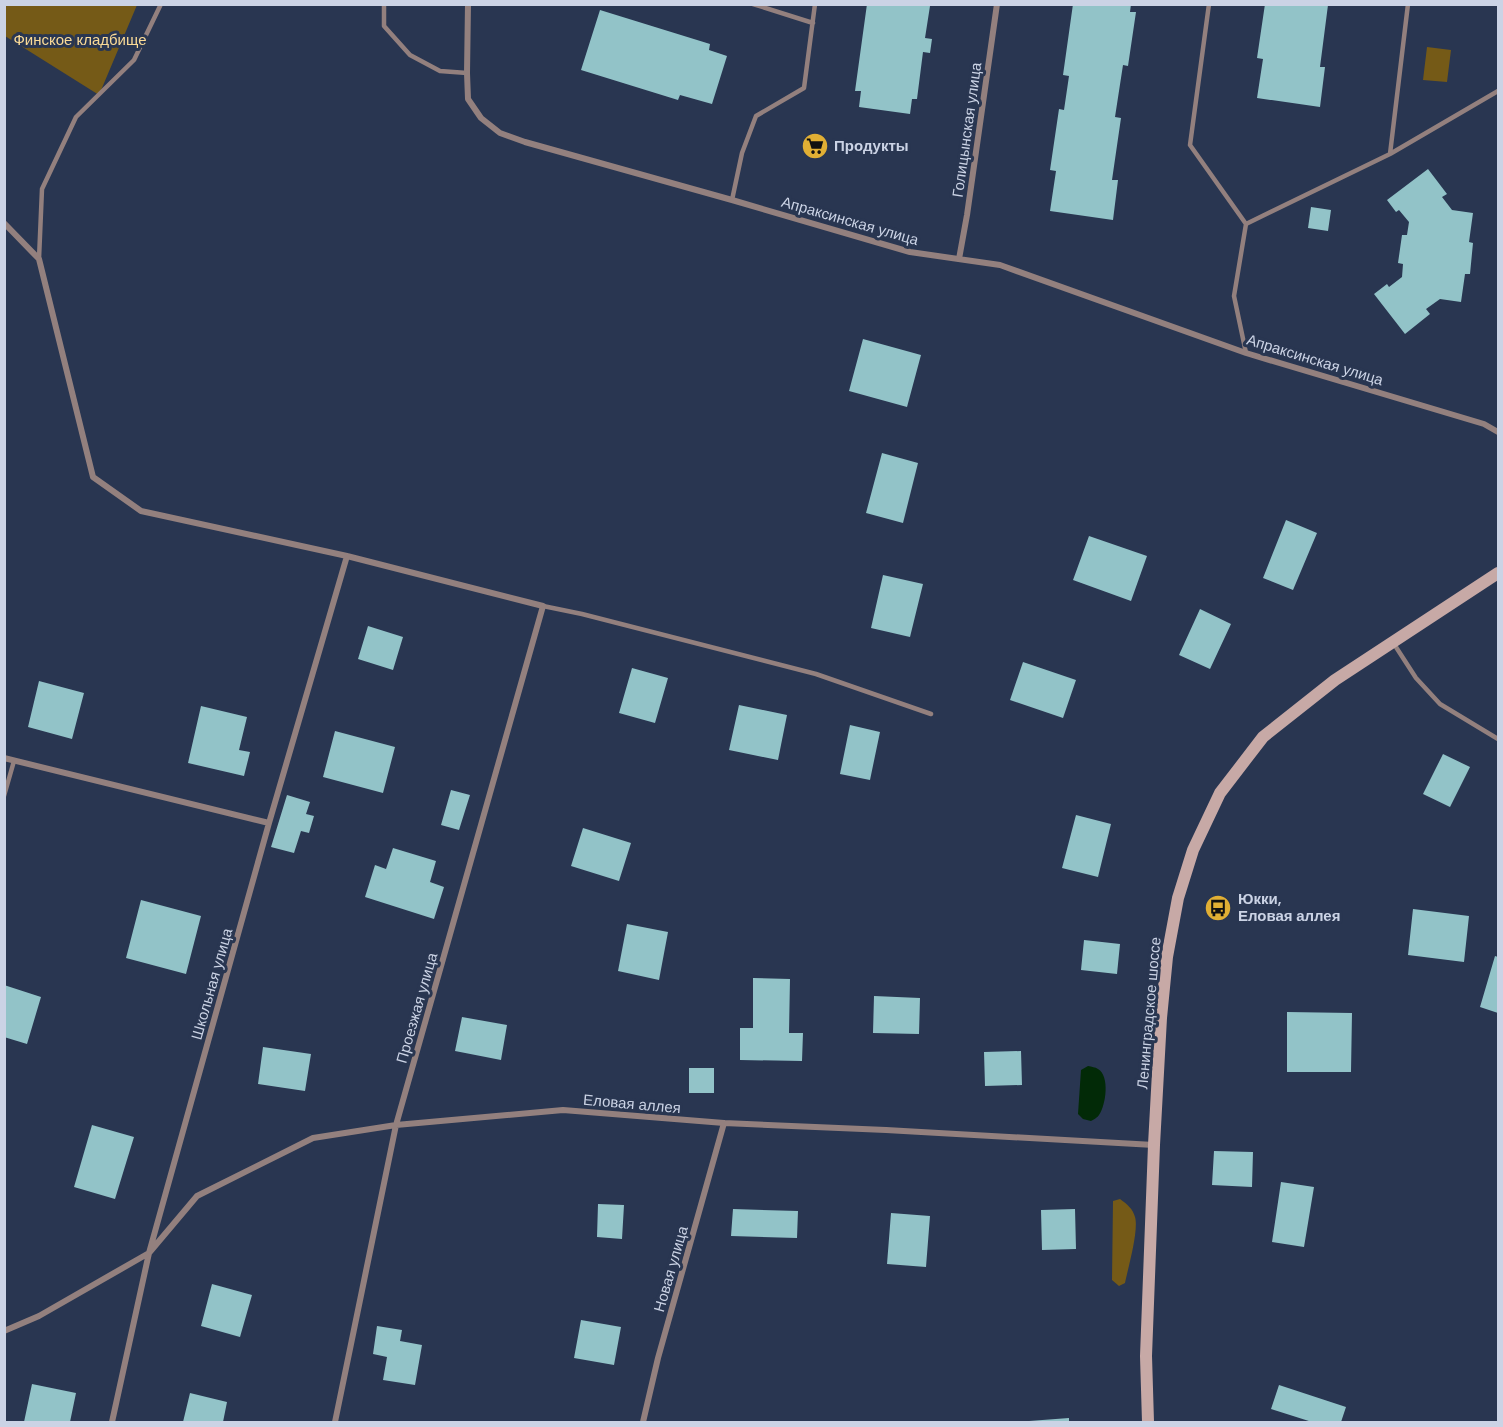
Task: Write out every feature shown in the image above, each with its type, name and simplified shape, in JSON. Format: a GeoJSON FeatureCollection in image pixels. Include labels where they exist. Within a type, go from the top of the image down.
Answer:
{"type":"FeatureCollection","features":[{"type":"Feature","properties":{"kind":"main road","name":"Ленинградское шоссе"},"geometry":{"type":"LineString","coordinates":[[1148,1422],[1146,1356],[1161,1018],[1167,957],[1174,918],[1193,850],[1220,793],[1263,737],[1335,680],[1498,573]]}},
{"type":"Feature","properties":{"kind":"street","name":"Апраксинская улица"},"geometry":{"type":"LineString","coordinates":[[468,4],[468,99],[481,118],[500,133],[910,252],[1000,265],[1246,352],[1484,424],[1498,432]]}},
{"type":"Feature","properties":{"kind":"street","name":"Голицынская улица"},"geometry":{"type":"LineString","coordinates":[[959,259],[997,4]]}},
{"type":"Feature","properties":{"kind":"street"},"geometry":{"type":"LineString","coordinates":[[4,223],[39,259],[93,477],[141,511],[348,556],[543,606]]}},
{"type":"Feature","properties":{"kind":"street","name":"Школьная улица"},"geometry":{"type":"LineString","coordinates":[[112,1422],[149,1253],[269,823],[348,556]]}},
{"type":"Feature","properties":{"kind":"street","name":"Проезжая улица"},"geometry":{"type":"LineString","coordinates":[[334,1422],[396,1125],[543,606]]}},
{"type":"Feature","properties":{"kind":"street"},"geometry":{"type":"LineString","coordinates":[[4,759],[269,823]]}},
{"type":"Feature","properties":{"kind":"street","name":"Еловая аллея"},"geometry":{"type":"LineString","coordinates":[[149,1253],[197,1196],[313,1138],[396,1125],[563,1110],[724,1124],[886,1130],[1154,1145]]}},
{"type":"Feature","properties":{"kind":"street","name":"Новая улица"},"geometry":{"type":"LineString","coordinates":[[643,1422],[658,1358],[724,1124]]}},
{"type":"Feature","properties":{"kind":"street"},"geometry":{"type":"LineString","coordinates":[[4,1331],[39,1316],[149,1253]]}},
{"type":"Feature","properties":{"kind":"lane"},"geometry":{"type":"LineString","coordinates":[[39,259],[42,189],[76,117],[134,60],[160,4]]}},
{"type":"Feature","properties":{"kind":"lane"},"geometry":{"type":"LineString","coordinates":[[384,4],[384,27],[410,55],[440,71],[467,73]]}},
{"type":"Feature","properties":{"kind":"lane"},"geometry":{"type":"LineString","coordinates":[[753,4],[813,23]]}},
{"type":"Feature","properties":{"kind":"lane"},"geometry":{"type":"LineString","coordinates":[[732,200],[742,153],[756,116],[804,88],[815,4]]}},
{"type":"Feature","properties":{"kind":"lane"},"geometry":{"type":"LineString","coordinates":[[1209,4],[1190,145],[1246,224],[1233,296],[1246,352]]}},
{"type":"Feature","properties":{"kind":"lane"},"geometry":{"type":"LineString","coordinates":[[1390,154],[1408,4]]}},
{"type":"Feature","properties":{"kind":"lane"},"geometry":{"type":"LineString","coordinates":[[1246,224],[1390,154],[1498,91]]}},
{"type":"Feature","properties":{"kind":"lane"},"geometry":{"type":"LineString","coordinates":[[543,606],[816,674],[931,714]]}},
{"type":"Feature","properties":{"kind":"lane"},"geometry":{"type":"LineString","coordinates":[[1393,642],[1416,678],[1440,704],[1498,739]]}},
{"type":"Feature","properties":{"kind":"lane"},"geometry":{"type":"LineString","coordinates":[[4,796],[15,761]]}},
{"type":"Feature","properties":{"kind":"green space","name":"Финское кладбище"},"geometry":{"type":"Polygon","coordinates":[[[4,5],[137,5],[99,95],[5,36],[4,5]]]}},
{"type":"Feature","properties":{"kind":"green space"},"geometry":{"type":"Polygon","coordinates":[[[1427,47],[1451,50],[1447,82],[1423,80],[1427,47]]]}},
{"type":"Feature","properties":{"kind":"green space"},"geometry":{"type":"Polygon","coordinates":[[[1120,1199],[1131,1209],[1136,1223],[1125,1283],[1119,1286],[1112,1280],[1113,1201],[1120,1199]]]}},
{"type":"Feature","properties":{"kind":"shaded area"},"geometry":{"type":"Polygon","coordinates":[[[1088,1066],[1097,1068],[1102,1073],[1105,1084],[1105,1098],[1101,1110],[1098,1116],[1091,1121],[1083,1119],[1078,1114],[1081,1070],[1088,1066]]]}},
{"type":"Feature","properties":{"kind":"building"},"geometry":{"type":"Polygon","coordinates":[[[867,4],[925,4],[925,6],[930,6],[925,38],[932,39],[930,53],[923,52],[917,99],[912,99],[910,114],[859,107],[861,91],[855,91],[867,4]]]}},
{"type":"Feature","properties":{"kind":"building"},"geometry":{"type":"Polygon","coordinates":[[[1073,4],[1131,4],[1130,12],[1136,12],[1128,66],[1123,65],[1115,117],[1121,118],[1112,180],[1118,180],[1113,220],[1050,211],[1056,171],[1050,170],[1059,109],[1064,110],[1069,76],[1063,75],[1073,4]]]}},
{"type":"Feature","properties":{"kind":"building"},"geometry":{"type":"Polygon","coordinates":[[[1265,4],[1328,5],[1320,67],[1325,67],[1320,107],[1257,98],[1263,59],[1257,58],[1265,4]]]}},
{"type":"Feature","properties":{"kind":"building"},"geometry":{"type":"Polygon","coordinates":[[[600,10],[710,44],[709,50],[727,56],[712,104],[680,95],[678,100],[581,70],[600,10]]]}},
{"type":"Feature","properties":{"kind":"building"},"geometry":{"type":"Polygon","coordinates":[[[1428,169],[1447,194],[1442,197],[1452,210],[1473,213],[1469,242],[1473,243],[1470,274],[1465,274],[1461,302],[1440,299],[1426,309],[1430,314],[1405,334],[1374,294],[1387,284],[1389,287],[1402,277],[1403,264],[1398,263],[1402,235],[1407,235],[1409,222],[1399,210],[1396,212],[1387,200],[1428,169]]]}},
{"type":"Feature","properties":{"kind":"building"},"geometry":{"type":"Polygon","coordinates":[[[1311,207],[1331,210],[1328,231],[1308,228],[1311,207]]]}},
{"type":"Feature","properties":{"kind":"building"},"geometry":{"type":"Polygon","coordinates":[[[863,339],[921,355],[907,407],[849,391],[863,339]]]}},
{"type":"Feature","properties":{"kind":"building"},"geometry":{"type":"Polygon","coordinates":[[[882,453],[918,463],[903,523],[866,513],[882,453]]]}},
{"type":"Feature","properties":{"kind":"building"},"geometry":{"type":"Polygon","coordinates":[[[1286,520],[1317,533],[1293,590],[1263,578],[1286,520]]]}},
{"type":"Feature","properties":{"kind":"building"},"geometry":{"type":"Polygon","coordinates":[[[1089,536],[1147,556],[1131,601],[1073,580],[1089,536]]]}},
{"type":"Feature","properties":{"kind":"building"},"geometry":{"type":"Polygon","coordinates":[[[883,575],[923,584],[910,637],[871,628],[883,575]]]}},
{"type":"Feature","properties":{"kind":"building"},"geometry":{"type":"Polygon","coordinates":[[[1200,609],[1231,624],[1210,669],[1179,655],[1200,609]]]}},
{"type":"Feature","properties":{"kind":"building"},"geometry":{"type":"Polygon","coordinates":[[[368,626],[403,637],[393,670],[358,659],[368,626]]]}},
{"type":"Feature","properties":{"kind":"building"},"geometry":{"type":"Polygon","coordinates":[[[1023,662],[1076,680],[1063,718],[1010,700],[1023,662]]]}},
{"type":"Feature","properties":{"kind":"building"},"geometry":{"type":"Polygon","coordinates":[[[632,668],[668,678],[655,723],[619,713],[632,668]]]}},
{"type":"Feature","properties":{"kind":"building"},"geometry":{"type":"Polygon","coordinates":[[[39,681],[84,693],[72,739],[28,727],[39,681]]]}},
{"type":"Feature","properties":{"kind":"building"},"geometry":{"type":"Polygon","coordinates":[[[739,705],[787,715],[778,760],[729,750],[739,705]]]}},
{"type":"Feature","properties":{"kind":"building"},"geometry":{"type":"Polygon","coordinates":[[[201,706],[247,717],[239,750],[250,752],[244,776],[188,763],[201,706]]]}},
{"type":"Feature","properties":{"kind":"building"},"geometry":{"type":"Polygon","coordinates":[[[850,725],[880,732],[870,780],[840,774],[850,725]]]}},
{"type":"Feature","properties":{"kind":"building"},"geometry":{"type":"Polygon","coordinates":[[[335,731],[395,747],[383,793],[323,777],[335,731]]]}},
{"type":"Feature","properties":{"kind":"building"},"geometry":{"type":"Polygon","coordinates":[[[1443,754],[1470,767],[1450,807],[1423,794],[1443,754]]]}},
{"type":"Feature","properties":{"kind":"building"},"geometry":{"type":"Polygon","coordinates":[[[451,790],[470,795],[459,830],[441,825],[451,790]]]}},
{"type":"Feature","properties":{"kind":"building"},"geometry":{"type":"Polygon","coordinates":[[[287,795],[310,802],[306,814],[314,816],[309,833],[301,831],[294,853],[271,847],[287,795]]]}},
{"type":"Feature","properties":{"kind":"building"},"geometry":{"type":"Polygon","coordinates":[[[1076,815],[1111,824],[1098,877],[1062,868],[1076,815]]]}},
{"type":"Feature","properties":{"kind":"building"},"geometry":{"type":"Polygon","coordinates":[[[583,828],[631,843],[619,881],[571,866],[583,828]]]}},
{"type":"Feature","properties":{"kind":"building"},"geometry":{"type":"Polygon","coordinates":[[[393,848],[436,861],[430,882],[444,887],[434,919],[365,897],[375,865],[386,869],[393,848]]]}},
{"type":"Feature","properties":{"kind":"building"},"geometry":{"type":"Polygon","coordinates":[[[141,900],[201,916],[186,974],[126,958],[141,900]]]}},
{"type":"Feature","properties":{"kind":"building"},"geometry":{"type":"Polygon","coordinates":[[[1413,909],[1469,916],[1464,962],[1408,955],[1413,909]]]}},
{"type":"Feature","properties":{"kind":"building"},"geometry":{"type":"Polygon","coordinates":[[[627,924],[668,932],[659,980],[618,971],[627,924]]]}},
{"type":"Feature","properties":{"kind":"building"},"geometry":{"type":"Polygon","coordinates":[[[1084,940],[1120,944],[1117,974],[1081,970],[1084,940]]]}},
{"type":"Feature","properties":{"kind":"building"},"geometry":{"type":"Polygon","coordinates":[[[1495,956],[1498,957],[1498,1013],[1480,1007],[1495,956]]]}},
{"type":"Feature","properties":{"kind":"building"},"geometry":{"type":"Polygon","coordinates":[[[753,978],[790,979],[789,1033],[803,1033],[802,1061],[740,1060],[740,1028],[753,1028],[753,978]]]}},
{"type":"Feature","properties":{"kind":"building"},"geometry":{"type":"Polygon","coordinates":[[[4,985],[41,997],[27,1044],[4,1037],[4,985]]]}},
{"type":"Feature","properties":{"kind":"building"},"geometry":{"type":"Polygon","coordinates":[[[874,996],[920,998],[919,1034],[873,1033],[874,996]]]}},
{"type":"Feature","properties":{"kind":"building"},"geometry":{"type":"Polygon","coordinates":[[[1287,1012],[1352,1013],[1351,1072],[1287,1072],[1287,1012]]]}},
{"type":"Feature","properties":{"kind":"building"},"geometry":{"type":"Polygon","coordinates":[[[462,1017],[507,1025],[501,1060],[455,1051],[462,1017]]]}},
{"type":"Feature","properties":{"kind":"building"},"geometry":{"type":"Polygon","coordinates":[[[263,1047],[311,1054],[305,1091],[258,1084],[263,1047]]]}},
{"type":"Feature","properties":{"kind":"building"},"geometry":{"type":"Polygon","coordinates":[[[1021,1051],[1022,1085],[985,1086],[984,1052],[1021,1051]]]}},
{"type":"Feature","properties":{"kind":"building"},"geometry":{"type":"Polygon","coordinates":[[[689,1068],[714,1068],[714,1093],[689,1093],[689,1068]]]}},
{"type":"Feature","properties":{"kind":"building"},"geometry":{"type":"Polygon","coordinates":[[[92,1125],[134,1137],[115,1199],[74,1187],[92,1125]]]}},
{"type":"Feature","properties":{"kind":"building"},"geometry":{"type":"Polygon","coordinates":[[[1214,1151],[1253,1152],[1252,1187],[1212,1185],[1214,1151]]]}},
{"type":"Feature","properties":{"kind":"building"},"geometry":{"type":"Polygon","coordinates":[[[1281,1182],[1314,1187],[1304,1247],[1272,1242],[1281,1182]]]}},
{"type":"Feature","properties":{"kind":"building"},"geometry":{"type":"Polygon","coordinates":[[[598,1204],[624,1205],[622,1239],[597,1237],[598,1204]]]}},
{"type":"Feature","properties":{"kind":"building"},"geometry":{"type":"Polygon","coordinates":[[[733,1209],[798,1211],[797,1238],[731,1236],[733,1209]]]}},
{"type":"Feature","properties":{"kind":"building"},"geometry":{"type":"Polygon","coordinates":[[[1075,1209],[1076,1249],[1042,1250],[1041,1210],[1075,1209]]]}},
{"type":"Feature","properties":{"kind":"building"},"geometry":{"type":"Polygon","coordinates":[[[891,1213],[930,1216],[926,1267],[887,1264],[891,1213]]]}},
{"type":"Feature","properties":{"kind":"building"},"geometry":{"type":"Polygon","coordinates":[[[212,1284],[252,1295],[240,1337],[201,1326],[212,1284]]]}},
{"type":"Feature","properties":{"kind":"building"},"geometry":{"type":"Polygon","coordinates":[[[581,1320],[621,1327],[614,1365],[574,1358],[581,1320]]]}},
{"type":"Feature","properties":{"kind":"building"},"geometry":{"type":"Polygon","coordinates":[[[377,1326],[402,1330],[400,1341],[422,1345],[415,1385],[383,1380],[387,1357],[373,1354],[377,1326]]]}},
{"type":"Feature","properties":{"kind":"building"},"geometry":{"type":"Polygon","coordinates":[[[32,1384],[76,1393],[70,1422],[24,1422],[32,1384]]]}},
{"type":"Feature","properties":{"kind":"building"},"geometry":{"type":"Polygon","coordinates":[[[1279,1385],[1346,1407],[1341,1422],[1312,1422],[1271,1409],[1279,1385]]]}},
{"type":"Feature","properties":{"kind":"building"},"geometry":{"type":"Polygon","coordinates":[[[190,1393],[227,1402],[223,1422],[183,1422],[190,1393]]]}},
{"type":"Feature","properties":{"kind":"building"},"geometry":{"type":"Polygon","coordinates":[[[1069,1418],[1069,1422],[1029,1422],[1029,1421],[1069,1418]]]}},
{"type":"Feature","properties":{"kind":"place","name":"Продукты"},"geometry":{"type":"Point","coordinates":[815,146]}},
{"type":"Feature","properties":{"kind":"place","name":"Юкки, Еловая аллея"},"geometry":{"type":"Point","coordinates":[1218,908]}}]}
